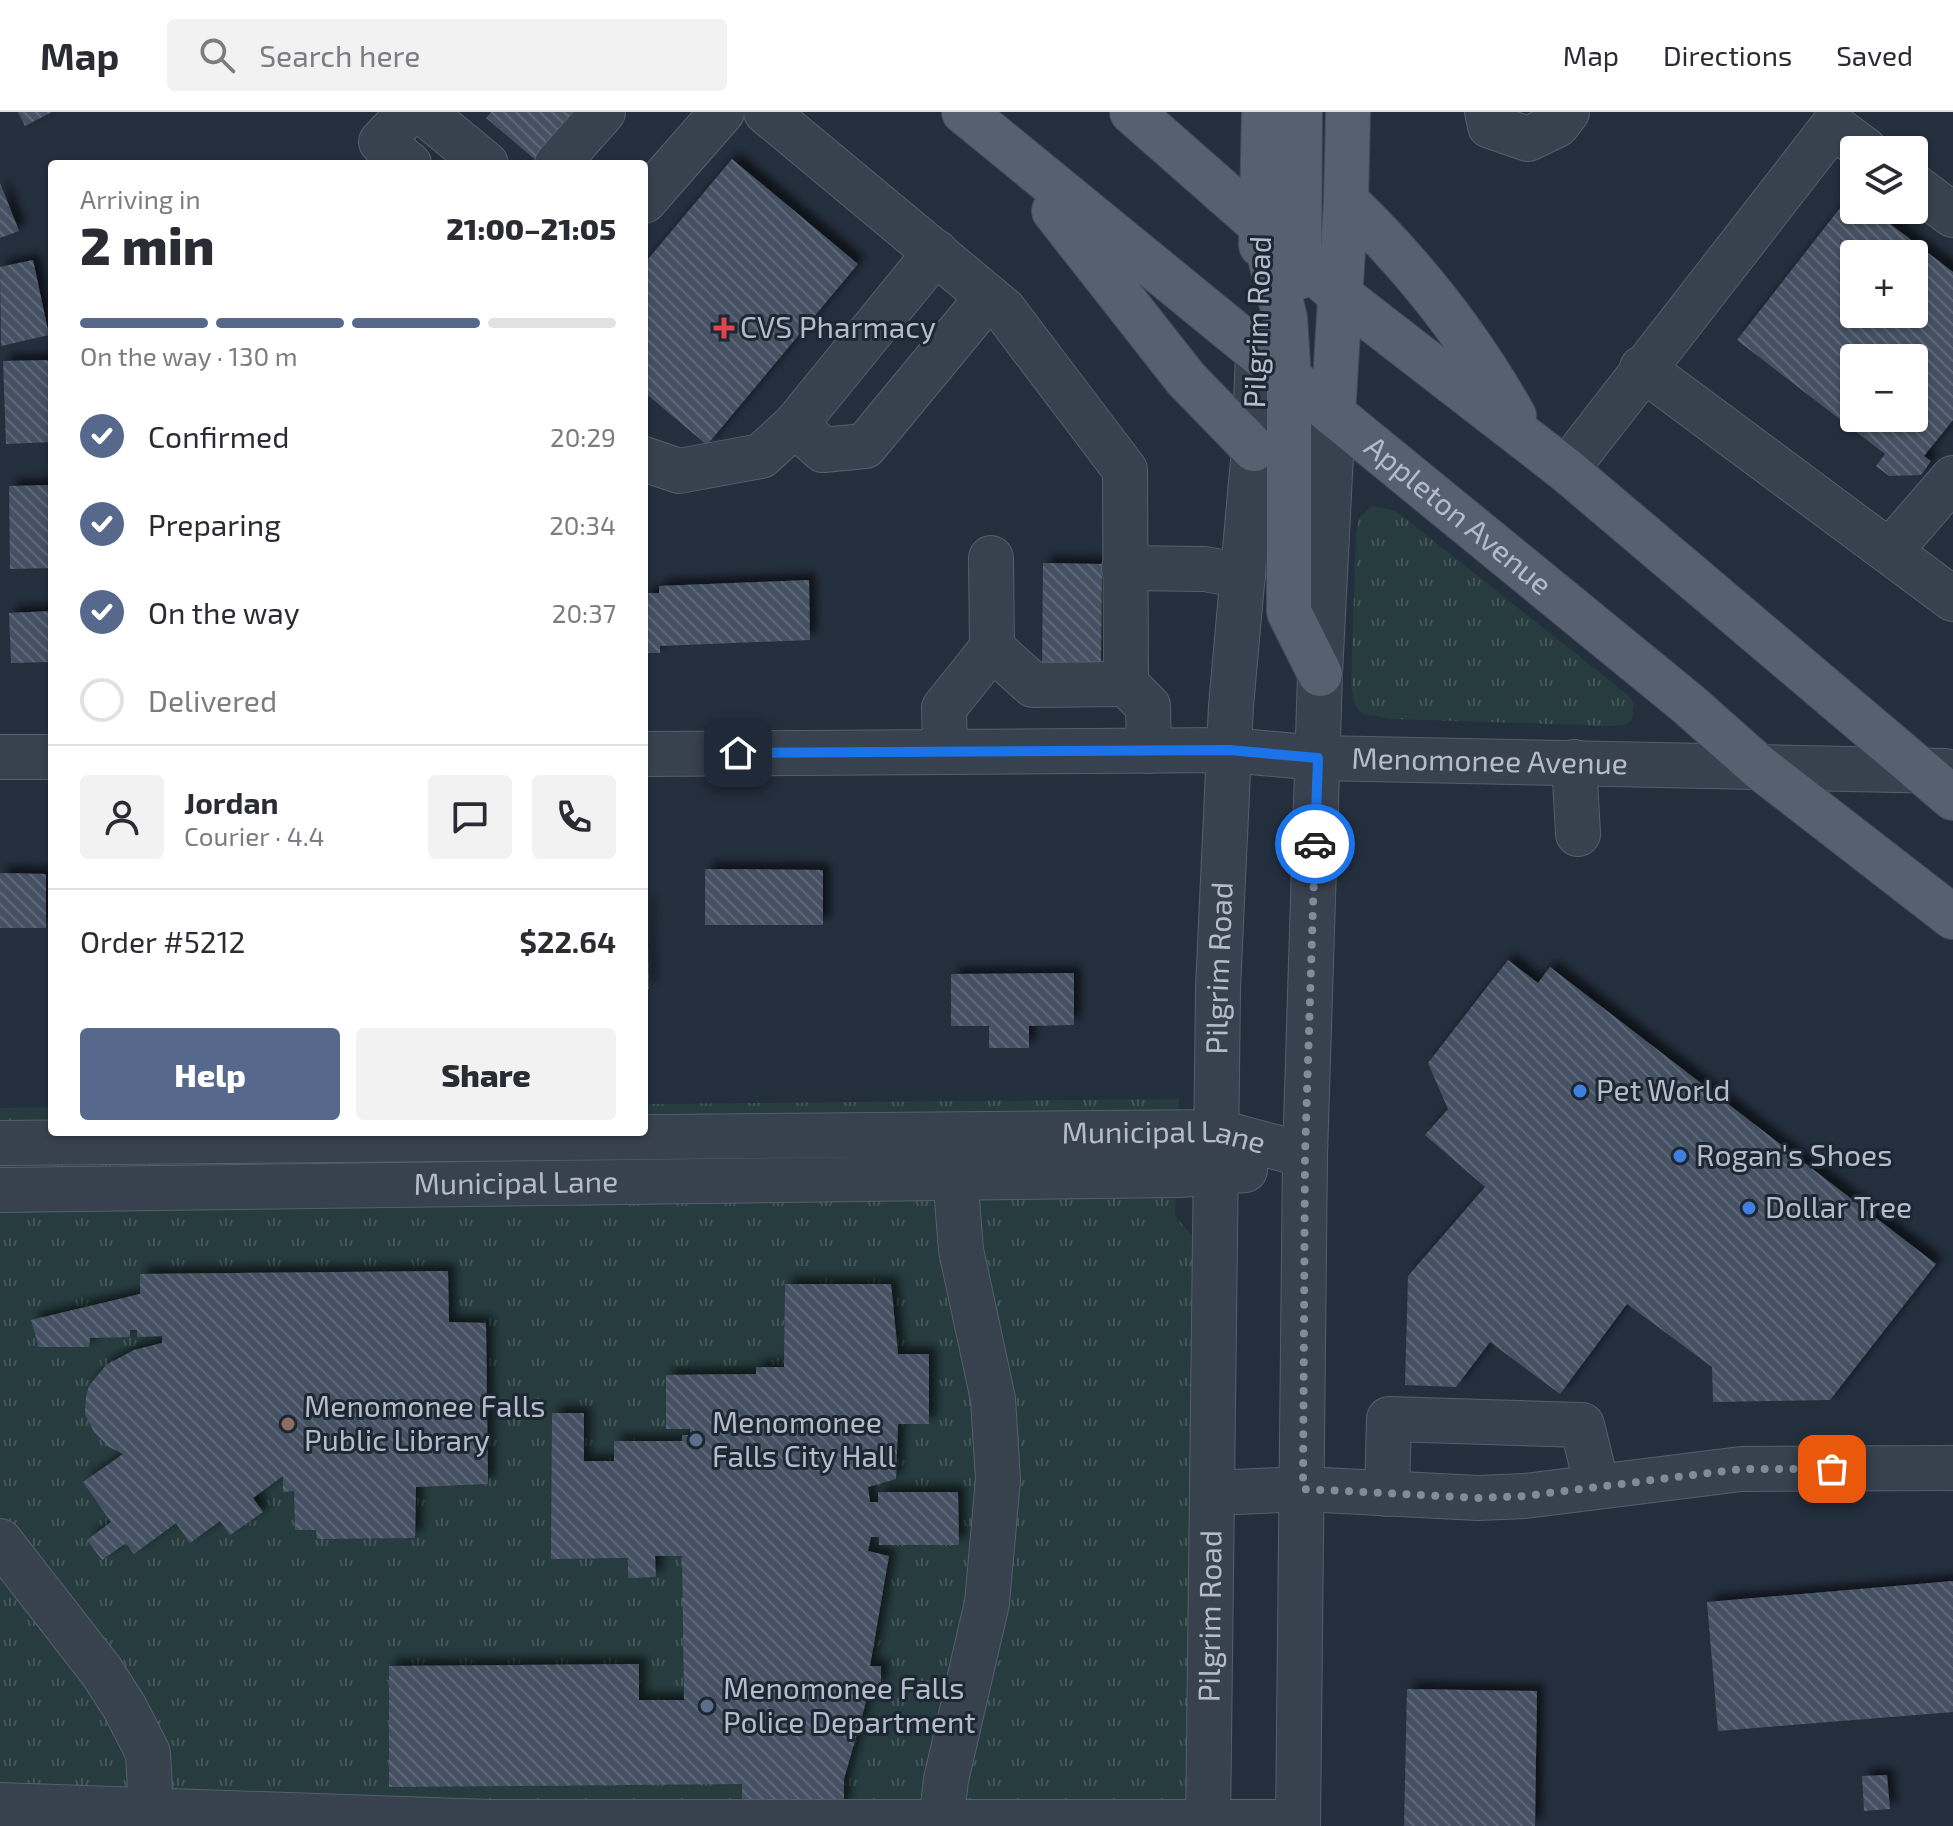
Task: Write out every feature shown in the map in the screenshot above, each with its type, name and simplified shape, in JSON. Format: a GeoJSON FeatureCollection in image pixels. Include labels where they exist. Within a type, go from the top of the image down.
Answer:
{"type":"FeatureCollection","features":[{"type":"Feature","properties":{"kind":"main road"},"geometry":{"type":"LineString","coordinates":[[1132,112],[1340,295],[1566,470],[1936,771],[1953,798]]}},
{"type":"Feature","properties":{"kind":"main road","name":"Pilgrim Road"},"geometry":{"type":"LineString","coordinates":[[1264,112],[1262,225],[1274,367]]}},
{"type":"Feature","properties":{"kind":"main road"},"geometry":{"type":"LineString","coordinates":[[1300,112],[1297,257],[1301,318],[1311,364],[1333,414]]}},
{"type":"Feature","properties":{"kind":"main road"},"geometry":{"type":"LineString","coordinates":[[1333,414],[1346,201],[1348,112]]}},
{"type":"Feature","properties":{"kind":"main road"},"geometry":{"type":"LineString","coordinates":[[976,122],[1101,267],[1186,379],[1254,449]]}},
{"type":"Feature","properties":{"kind":"main road","name":"Appleton Avenue"},"geometry":{"type":"LineString","coordinates":[[976,122],[1675,693],[1758,766],[1953,917]]}},
{"type":"Feature","properties":{"kind":"main road"},"geometry":{"type":"LineString","coordinates":[[1346,201],[1394,246],[1431,291],[1499,389],[1527,439]]}},
{"type":"Feature","properties":{"kind":"main road"},"geometry":{"type":"LineString","coordinates":[[1274,367],[1289,612],[1320,674]]}},
{"type":"Feature","properties":{"kind":"street"},"geometry":{"type":"LineString","coordinates":[[423,112],[481,160]]}},
{"type":"Feature","properties":{"kind":"street"},"geometry":{"type":"LineString","coordinates":[[561,160],[603,112]]}},
{"type":"Feature","properties":{"kind":"street"},"geometry":{"type":"LineString","coordinates":[[587,160],[628,112]]}},
{"type":"Feature","properties":{"kind":"street"},"geometry":{"type":"LineString","coordinates":[[648,196],[722,112]]}},
{"type":"Feature","properties":{"kind":"street"},"geometry":{"type":"LineString","coordinates":[[766,112],[1004,310],[1125,470],[1126,684],[1148,706],[1149,751]]}},
{"type":"Feature","properties":{"kind":"street"},"geometry":{"type":"LineString","coordinates":[[1487,112],[1490,126],[1528,139],[1557,125],[1567,112]]}},
{"type":"Feature","properties":{"kind":"street"},"geometry":{"type":"LineString","coordinates":[[1566,470],[1642,368],[1833,126],[1846,136]]}},
{"type":"Feature","properties":{"kind":"street"},"geometry":{"type":"LineString","coordinates":[[1928,196],[1953,215]]}},
{"type":"Feature","properties":{"kind":"street"},"geometry":{"type":"LineString","coordinates":[[648,460],[679,471],[761,456],[795,425],[936,252]]}},
{"type":"Feature","properties":{"kind":"street"},"geometry":{"type":"LineString","coordinates":[[795,425],[823,450],[865,446],[988,297]]}},
{"type":"Feature","properties":{"kind":"street","name":"Pilgrim Road"},"geometry":{"type":"LineString","coordinates":[[1208,1824],[1218,988],[1229,750],[1254,449],[1274,367]]}},
{"type":"Feature","properties":{"kind":"street"},"geometry":{"type":"LineString","coordinates":[[1642,368],[1953,599]]}},
{"type":"Feature","properties":{"kind":"street"},"geometry":{"type":"LineString","coordinates":[[0,1805],[489,1822],[1298,1824],[1305,1155],[1320,674],[1333,414]]}},
{"type":"Feature","properties":{"kind":"street"},"geometry":{"type":"LineString","coordinates":[[1890,551],[1953,478]]}},
{"type":"Feature","properties":{"kind":"street"},"geometry":{"type":"LineString","coordinates":[[945,752],[944,708],[992,648],[991,558]]}},
{"type":"Feature","properties":{"kind":"street"},"geometry":{"type":"LineString","coordinates":[[1124,568],[1205,569],[1243,576]]}},
{"type":"Feature","properties":{"kind":"street"},"geometry":{"type":"LineString","coordinates":[[992,648],[1033,685],[1126,684]]}},
{"type":"Feature","properties":{"kind":"street","name":"Menomonee Avenue"},"geometry":{"type":"LineString","coordinates":[[648,754],[1229,750],[1318,758],[1936,771]]}},
{"type":"Feature","properties":{"kind":"street"},"geometry":{"type":"LineString","coordinates":[[0,757],[48,757]]}},
{"type":"Feature","properties":{"kind":"street"},"geometry":{"type":"LineString","coordinates":[[1574,762],[1578,834]]}},
{"type":"Feature","properties":{"kind":"street"},"geometry":{"type":"LineString","coordinates":[[941,1823],[946,1780],[987,1603],[998,1479],[993,1399],[961,1250],[953,1135]]}},
{"type":"Feature","properties":{"kind":"street","name":"Municipal Lane"},"geometry":{"type":"LineString","coordinates":[[0,1143],[953,1135],[1216,1154],[1275,1165],[1305,1155]]}},
{"type":"Feature","properties":{"kind":"street","name":"Municipal Lane"},"geometry":{"type":"LineString","coordinates":[[0,1190],[954,1178],[1216,1154]]}},
{"type":"Feature","properties":{"kind":"street"},"geometry":{"type":"LineString","coordinates":[[1387,1494],[1389,1419],[1582,1425],[1597,1486]]}},
{"type":"Feature","properties":{"kind":"street"},"geometry":{"type":"LineString","coordinates":[[1212,1493],[1303,1489],[1478,1498],[1741,1469],[1953,1468]]}},
{"type":"Feature","properties":{"kind":"street"},"geometry":{"type":"LineString","coordinates":[[0,1541],[102,1672],[125,1708],[148,1753],[151,1810]]}},
{"type":"Feature","properties":{"kind":"green space"},"geometry":{"type":"Polygon","coordinates":[[[1372,506],[1396,511],[1629,696],[1634,703],[1632,719],[1625,725],[1611,726],[1392,719],[1362,714],[1354,703],[1351,684],[1356,534],[1359,518],[1372,506]]]}},
{"type":"Feature","properties":{"kind":"green space"},"geometry":{"type":"Polygon","coordinates":[[[1179,1099],[1175,1216],[1192,1236],[1196,1250],[1189,1826],[0,1826],[0,1108],[48,1107],[48,1136],[648,1136],[648,1104],[1179,1099]]]}},
{"type":"Feature","properties":{"kind":"building"},"geometry":{"type":"Polygon","coordinates":[[[18,112],[52,112],[25,126],[18,112]]]}},
{"type":"Feature","properties":{"kind":"building"},"geometry":{"type":"Polygon","coordinates":[[[491,112],[580,112],[540,160],[536,160],[486,118],[491,112]]]}},
{"type":"Feature","properties":{"kind":"building","name":"CVS Pharmacy"},"geometry":{"type":"Polygon","coordinates":[[[732,159],[858,264],[707,445],[648,395],[648,259],[732,159]]]}},
{"type":"Feature","properties":{"kind":"building"},"geometry":{"type":"Polygon","coordinates":[[[0,183],[19,231],[0,238],[0,183]]]}},
{"type":"Feature","properties":{"kind":"building"},"geometry":{"type":"Polygon","coordinates":[[[1840,208],[1840,224],[1890,224],[1911,240],[1840,240],[1840,328],[1928,328],[1928,253],[1953,272],[1953,420],[1924,456],[1931,461],[1921,475],[1889,476],[1876,466],[1885,454],[1856,432],[1928,432],[1928,344],[1840,344],[1840,419],[1737,340],[1840,208]]]}},
{"type":"Feature","properties":{"kind":"building"},"geometry":{"type":"Polygon","coordinates":[[[33,260],[48,335],[1,346],[0,267],[33,260]]]}},
{"type":"Feature","properties":{"kind":"building"},"geometry":{"type":"Polygon","coordinates":[[[48,360],[48,442],[6,444],[3,361],[48,360]]]}},
{"type":"Feature","properties":{"kind":"building"},"geometry":{"type":"Polygon","coordinates":[[[48,485],[48,568],[10,569],[9,486],[48,485]]]}},
{"type":"Feature","properties":{"kind":"building"},"geometry":{"type":"Polygon","coordinates":[[[1043,563],[1102,564],[1101,668],[1042,667],[1043,563]]]}},
{"type":"Feature","properties":{"kind":"building"},"geometry":{"type":"Polygon","coordinates":[[[809,580],[810,640],[660,646],[660,653],[648,653],[648,593],[659,593],[659,586],[809,580]]]}},
{"type":"Feature","properties":{"kind":"building"},"geometry":{"type":"Polygon","coordinates":[[[48,611],[48,662],[11,663],[9,613],[48,611]]]}},
{"type":"Feature","properties":{"kind":"building"},"geometry":{"type":"Polygon","coordinates":[[[705,869],[823,870],[823,925],[705,925],[705,869]]]}},
{"type":"Feature","properties":{"kind":"building"},"geometry":{"type":"Polygon","coordinates":[[[0,873],[46,874],[46,928],[0,928],[0,873]]]}},
{"type":"Feature","properties":{"kind":"building"},"geometry":{"type":"Polygon","coordinates":[[[1508,960],[1538,983],[1550,967],[1936,1264],[1830,1400],[1713,1402],[1712,1367],[1627,1304],[1560,1394],[1490,1342],[1456,1387],[1405,1385],[1408,1276],[1485,1187],[1425,1135],[1448,1109],[1428,1063],[1508,960]]]}},
{"type":"Feature","properties":{"kind":"building"},"geometry":{"type":"Polygon","coordinates":[[[1074,973],[1074,1025],[1029,1026],[1029,1048],[989,1048],[989,1026],[951,1026],[951,974],[1074,973]]]}},
{"type":"Feature","properties":{"kind":"building"},"geometry":{"type":"Polygon","coordinates":[[[448,1271],[449,1322],[486,1323],[488,1484],[416,1487],[415,1538],[317,1539],[316,1530],[295,1530],[294,1491],[283,1492],[283,1476],[253,1498],[263,1512],[230,1535],[220,1521],[190,1543],[176,1523],[134,1554],[126,1543],[102,1560],[87,1540],[111,1522],[83,1482],[123,1454],[109,1447],[94,1432],[85,1414],[86,1396],[89,1386],[106,1365],[134,1350],[162,1343],[162,1336],[137,1337],[137,1330],[130,1330],[130,1337],[90,1338],[89,1347],[39,1347],[31,1320],[140,1294],[140,1274],[448,1271]]]}},
{"type":"Feature","properties":{"kind":"building"},"geometry":{"type":"Polygon","coordinates":[[[785,1284],[891,1284],[898,1354],[929,1354],[929,1424],[898,1424],[896,1479],[868,1487],[870,1502],[878,1502],[878,1492],[958,1492],[959,1545],[879,1545],[879,1537],[871,1537],[868,1551],[889,1556],[870,1666],[881,1666],[881,1687],[870,1688],[844,1779],[844,1807],[742,1807],[742,1784],[389,1787],[389,1666],[639,1664],[639,1700],[684,1700],[682,1556],[655,1556],[656,1577],[628,1578],[628,1558],[551,1559],[552,1413],[584,1413],[584,1461],[614,1461],[614,1441],[682,1441],[682,1435],[690,1435],[690,1429],[666,1429],[666,1375],[756,1374],[756,1367],[784,1367],[785,1284]]]}},
{"type":"Feature","properties":{"kind":"building"},"geometry":{"type":"Polygon","coordinates":[[[1953,1581],[1953,1712],[1718,1731],[1707,1602],[1953,1581]]]}},
{"type":"Feature","properties":{"kind":"building"},"geometry":{"type":"Polygon","coordinates":[[[1407,1689],[1537,1691],[1535,1826],[1404,1826],[1407,1689]]]}},
{"type":"Feature","properties":{"kind":"building"},"geometry":{"type":"Polygon","coordinates":[[[1887,1775],[1890,1809],[1864,1811],[1862,1776],[1887,1775]]]}},
{"type":"Feature","properties":{"kind":"way so far"},"geometry":{"type":"LineString","coordinates":[[1315,844],[1305,1155],[1303,1489],[1478,1498],[1525,1496],[1741,1469],[1832,1469]]}},
{"type":"Feature","properties":{"kind":"place","name":"CVS Pharmacy"},"geometry":{"type":"Point","coordinates":[724,328]}},
{"type":"Feature","properties":{"kind":"place","name":"Pet World"},"geometry":{"type":"Point","coordinates":[1580,1091]}},
{"type":"Feature","properties":{"kind":"place","name":"Rogan's Shoes"},"geometry":{"type":"Point","coordinates":[1680,1156]}},
{"type":"Feature","properties":{"kind":"place","name":"Dollar Tree"},"geometry":{"type":"Point","coordinates":[1749,1208]}},
{"type":"Feature","properties":{"kind":"place","name":"Menomonee Falls Public Library"},"geometry":{"type":"Point","coordinates":[288,1424]}},
{"type":"Feature","properties":{"kind":"place","name":"Menomonee Falls City Hall"},"geometry":{"type":"Point","coordinates":[696,1440]}},
{"type":"Feature","properties":{"kind":"place","name":"Menomonee Falls Police Department"},"geometry":{"type":"Point","coordinates":[707,1706]}},
{"type":"Feature","properties":{"kind":"route"},"geometry":{"type":"LineString","coordinates":[[738,753],[1229,750],[1318,758],[1315,844]]}}]}
